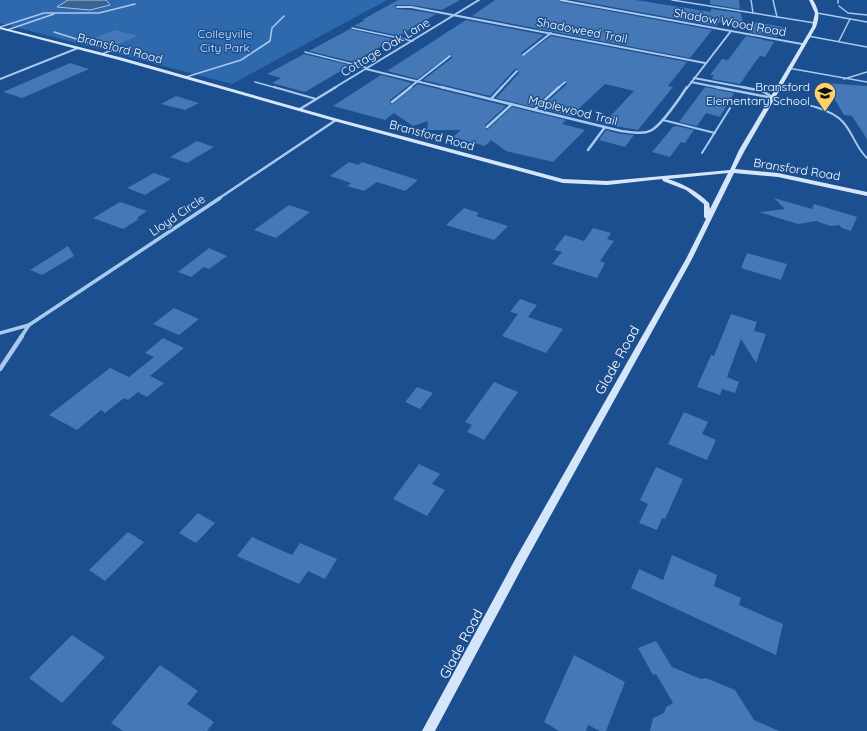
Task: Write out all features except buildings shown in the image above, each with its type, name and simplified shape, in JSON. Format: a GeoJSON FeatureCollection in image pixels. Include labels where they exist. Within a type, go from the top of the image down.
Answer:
{"type":"FeatureCollection","features":[{"type":"Feature","properties":{"kind":"main road"},"geometry":{"type":"LineString","coordinates":[[811,0],[817,13]]}},
{"type":"Feature","properties":{"kind":"main road","name":"Glade Road"},"geometry":{"type":"LineString","coordinates":[[428,731],[521,559],[688,260],[742,150],[773,98],[788,68],[808,36],[818,17],[817,13]]}},
{"type":"Feature","properties":{"kind":"main road","name":"Bransford Road"},"geometry":{"type":"LineString","coordinates":[[0,28],[102,54],[336,120],[563,181],[607,183],[733,171],[778,175],[867,194]]}},
{"type":"Feature","properties":{"kind":"main road"},"geometry":{"type":"LineString","coordinates":[[661,179],[684,185],[698,194],[708,204],[707,220]]}},
{"type":"Feature","properties":{"kind":"street","name":"Cottage Oak Lane"},"geometry":{"type":"LineString","coordinates":[[300,109],[479,0]]}},
{"type":"Feature","properties":{"kind":"street","name":"Shadow Wood Road"},"geometry":{"type":"LineString","coordinates":[[560,0],[802,44]]}},
{"type":"Feature","properties":{"kind":"street","name":"Shadoweed Trail"},"geometry":{"type":"LineString","coordinates":[[398,7],[411,6],[705,63]]}},
{"type":"Feature","properties":{"kind":"street","name":"Maplewood Trail"},"geometry":{"type":"LineString","coordinates":[[367,68],[621,131],[644,132],[652,130],[663,120],[705,63],[732,31]]}},
{"type":"Feature","properties":{"kind":"street"},"geometry":{"type":"LineString","coordinates":[[523,55],[551,33]]}},
{"type":"Feature","properties":{"kind":"street"},"geometry":{"type":"LineString","coordinates":[[0,79],[81,49]]}},
{"type":"Feature","properties":{"kind":"street"},"geometry":{"type":"LineString","coordinates":[[392,102],[450,56]]}},
{"type":"Feature","properties":{"kind":"street"},"geometry":{"type":"LineString","coordinates":[[491,99],[517,72]]}},
{"type":"Feature","properties":{"kind":"street"},"geometry":{"type":"LineString","coordinates":[[694,78],[762,91],[773,98]]}},
{"type":"Feature","properties":{"kind":"street"},"geometry":{"type":"LineString","coordinates":[[534,110],[565,82]]}},
{"type":"Feature","properties":{"kind":"street"},"geometry":{"type":"LineString","coordinates":[[691,82],[773,98]]}},
{"type":"Feature","properties":{"kind":"street"},"geometry":{"type":"LineString","coordinates":[[486,127],[512,104]]}},
{"type":"Feature","properties":{"kind":"street","name":"Lloyd Circle"},"geometry":{"type":"LineString","coordinates":[[0,333],[29,325],[336,120]]}},
{"type":"Feature","properties":{"kind":"street"},"geometry":{"type":"LineString","coordinates":[[588,150],[605,127]]}},
{"type":"Feature","properties":{"kind":"street","name":"Lloyd Circle"},"geometry":{"type":"LineString","coordinates":[[0,369],[29,325]]}},
{"type":"Feature","properties":{"kind":"lane"},"geometry":{"type":"LineString","coordinates":[[672,0],[815,23]]}},
{"type":"Feature","properties":{"kind":"lane"},"geometry":{"type":"LineString","coordinates":[[751,0],[753,13]]}},
{"type":"Feature","properties":{"kind":"lane"},"geometry":{"type":"LineString","coordinates":[[773,0],[778,17]]}},
{"type":"Feature","properties":{"kind":"lane"},"geometry":{"type":"LineString","coordinates":[[0,28],[33,16],[56,13],[100,14],[135,4]]}},
{"type":"Feature","properties":{"kind":"lane"},"geometry":{"type":"LineString","coordinates":[[839,6],[841,10],[848,13],[867,15]]}},
{"type":"Feature","properties":{"kind":"lane"},"geometry":{"type":"LineString","coordinates":[[7,30],[56,13]]}},
{"type":"Feature","properties":{"kind":"lane"},"geometry":{"type":"LineString","coordinates":[[817,13],[867,22]]}},
{"type":"Feature","properties":{"kind":"lane"},"geometry":{"type":"LineString","coordinates":[[186,77],[198,72],[238,62],[255,53],[270,41],[272,28],[284,16]]}},
{"type":"Feature","properties":{"kind":"lane"},"geometry":{"type":"LineString","coordinates":[[839,41],[850,19]]}},
{"type":"Feature","properties":{"kind":"lane"},"geometry":{"type":"LineString","coordinates":[[352,28],[413,41]]}},
{"type":"Feature","properties":{"kind":"lane"},"geometry":{"type":"LineString","coordinates":[[54,32],[112,50],[102,54]]}},
{"type":"Feature","properties":{"kind":"lane"},"geometry":{"type":"LineString","coordinates":[[808,36],[867,46]]}},
{"type":"Feature","properties":{"kind":"lane"},"geometry":{"type":"LineString","coordinates":[[81,49],[93,45]]}},
{"type":"Feature","properties":{"kind":"lane"},"geometry":{"type":"LineString","coordinates":[[305,52],[367,68]]}},
{"type":"Feature","properties":{"kind":"lane"},"geometry":{"type":"LineString","coordinates":[[788,68],[844,80],[867,82]]}},
{"type":"Feature","properties":{"kind":"lane"},"geometry":{"type":"LineString","coordinates":[[844,80],[867,72]]}},
{"type":"Feature","properties":{"kind":"lane"},"geometry":{"type":"LineString","coordinates":[[255,82],[316,99]]}},
{"type":"Feature","properties":{"kind":"lane"},"geometry":{"type":"LineString","coordinates":[[773,98],[807,105],[838,118],[846,126],[860,153],[867,158]]}},
{"type":"Feature","properties":{"kind":"lane"},"geometry":{"type":"LineString","coordinates":[[702,153],[730,108]]}},
{"type":"Feature","properties":{"kind":"lane"},"geometry":{"type":"LineString","coordinates":[[663,120],[714,133]]}},
{"type":"Feature","properties":{"kind":"green space","name":"Colleyville City Park"},"geometry":{"type":"Polygon","coordinates":[[[0,0],[387,0],[232,84],[0,23],[0,0]]]}},
{"type":"Feature","properties":{"kind":"shaded area"},"geometry":{"type":"Polygon","coordinates":[[[68,0],[106,0],[110,5],[90,10],[57,7],[68,0]]]}},
{"type":"Feature","properties":{"kind":"place","name":"Bransford Elementary School"},"geometry":{"type":"Point","coordinates":[825,112]}}]}
